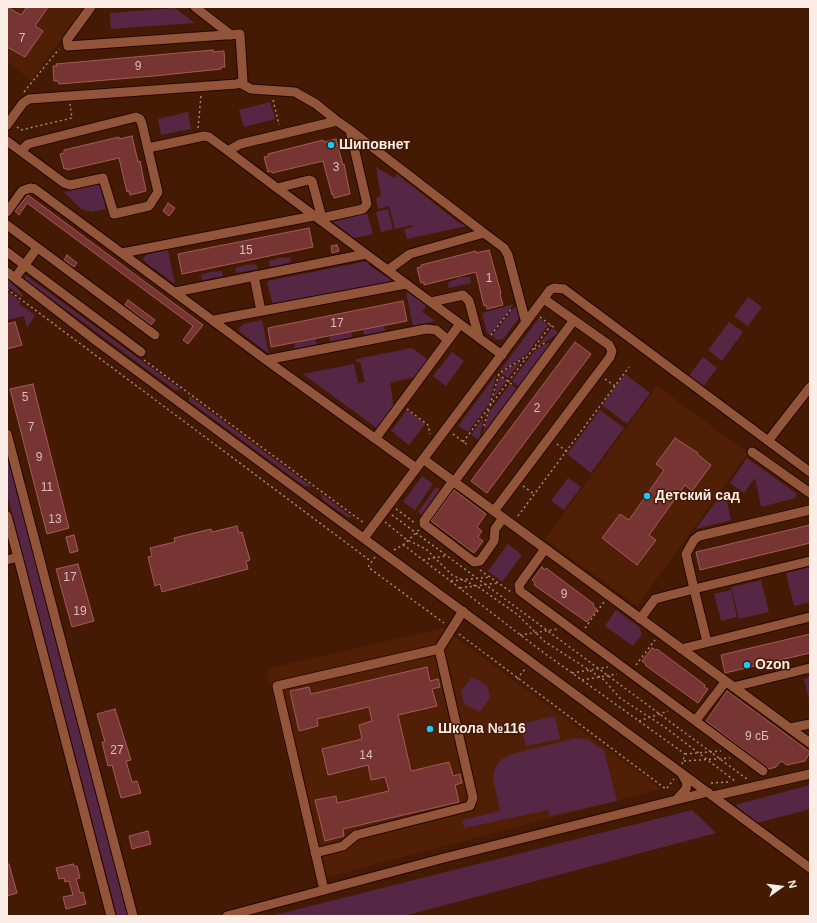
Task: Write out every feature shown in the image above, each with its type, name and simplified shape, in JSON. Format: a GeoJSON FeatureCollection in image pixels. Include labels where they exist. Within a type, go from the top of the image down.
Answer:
{"type":"FeatureCollection","features":[{"type":"Feature","properties":{"kind":"street"},"geometry":{"type":"LineString","coordinates":[[91,7],[67,40],[66,43],[71,47],[240,34],[244,77],[240,83]]}},
{"type":"Feature","properties":{"kind":"street"},"geometry":{"type":"LineString","coordinates":[[195,7],[232,35]]}},
{"type":"Feature","properties":{"kind":"street"},"geometry":{"type":"LineString","coordinates":[[8,123],[25,100],[240,83],[251,89],[295,92],[316,104],[506,251],[526,323]]}},
{"type":"Feature","properties":{"kind":"street"},"geometry":{"type":"LineString","coordinates":[[7,141],[64,183],[70,185],[103,178],[112,212],[117,215],[149,206],[157,194],[158,189],[142,124],[140,119],[136,117],[28,144],[21,151]]}},
{"type":"Feature","properties":{"kind":"street"},"geometry":{"type":"LineString","coordinates":[[228,152],[240,144],[337,121]]}},
{"type":"Feature","properties":{"kind":"street"},"geometry":{"type":"LineString","coordinates":[[122,253],[320,219],[363,209],[367,204],[350,130]]}},
{"type":"Feature","properties":{"kind":"street"},"geometry":{"type":"LineString","coordinates":[[148,148],[197,138],[209,138],[502,355]]}},
{"type":"Feature","properties":{"kind":"street"},"geometry":{"type":"LineString","coordinates":[[277,188],[309,180],[312,181],[320,219]]}},
{"type":"Feature","properties":{"kind":"street"},"geometry":{"type":"LineString","coordinates":[[7,212],[22,191],[30,188],[35,189],[214,320],[266,360],[416,468]]}},
{"type":"Feature","properties":{"kind":"street"},"geometry":{"type":"LineString","coordinates":[[7,225],[155,335]]}},
{"type":"Feature","properties":{"kind":"street"},"geometry":{"type":"LineString","coordinates":[[388,270],[410,254],[484,233]]}},
{"type":"Feature","properties":{"kind":"street"},"geometry":{"type":"LineString","coordinates":[[37,248],[24,265],[11,275],[102,345],[679,772],[710,790],[810,868]]}},
{"type":"Feature","properties":{"kind":"street"},"geometry":{"type":"LineString","coordinates":[[7,252],[141,356]]}},
{"type":"Feature","properties":{"kind":"street"},"geometry":{"type":"LineString","coordinates":[[175,292],[366,254]]}},
{"type":"Feature","properties":{"kind":"street"},"geometry":{"type":"LineString","coordinates":[[254,276],[261,312]]}},
{"type":"Feature","properties":{"kind":"street"},"geometry":{"type":"LineString","coordinates":[[214,320],[406,284]]}},
{"type":"Feature","properties":{"kind":"street"},"geometry":{"type":"LineString","coordinates":[[364,538],[544,299],[554,288],[564,289],[810,472]]}},
{"type":"Feature","properties":{"kind":"street"},"geometry":{"type":"LineString","coordinates":[[431,302],[463,295],[469,301],[478,338]]}},
{"type":"Feature","properties":{"kind":"street"},"geometry":{"type":"LineString","coordinates":[[494,511],[610,357],[612,350],[610,345],[544,299]]}},
{"type":"Feature","properties":{"kind":"street"},"geometry":{"type":"LineString","coordinates":[[503,518],[496,528],[494,541],[480,561],[474,562],[424,524],[424,521],[477,452],[574,320]]}},
{"type":"Feature","properties":{"kind":"street"},"geometry":{"type":"LineString","coordinates":[[375,439],[460,324]]}},
{"type":"Feature","properties":{"kind":"street"},"geometry":{"type":"LineString","coordinates":[[266,360],[426,328],[436,330],[448,340]]}},
{"type":"Feature","properties":{"kind":"street"},"geometry":{"type":"LineString","coordinates":[[768,441],[810,387]]}},
{"type":"Feature","properties":{"kind":"street"},"geometry":{"type":"LineString","coordinates":[[7,434],[133,916]]}},
{"type":"Feature","properties":{"kind":"street"},"geometry":{"type":"LineString","coordinates":[[752,452],[810,493]]}},
{"type":"Feature","properties":{"kind":"street"},"geometry":{"type":"LineString","coordinates":[[423,459],[810,743]]}},
{"type":"Feature","properties":{"kind":"street"},"geometry":{"type":"LineString","coordinates":[[707,642],[686,554],[696,538],[810,510]]}},
{"type":"Feature","properties":{"kind":"street"},"geometry":{"type":"LineString","coordinates":[[7,516],[111,916]]}},
{"type":"Feature","properties":{"kind":"street"},"geometry":{"type":"LineString","coordinates":[[546,549],[519,585],[519,589],[627,673],[696,720],[763,771]]}},
{"type":"Feature","properties":{"kind":"street"},"geometry":{"type":"LineString","coordinates":[[7,560],[18,557]]}},
{"type":"Feature","properties":{"kind":"street"},"geometry":{"type":"LineString","coordinates":[[640,619],[655,599],[810,561]]}},
{"type":"Feature","properties":{"kind":"street"},"geometry":{"type":"LineString","coordinates":[[324,890],[277,686],[439,649],[463,611]]}},
{"type":"Feature","properties":{"kind":"street"},"geometry":{"type":"LineString","coordinates":[[681,649],[810,617]]}},
{"type":"Feature","properties":{"kind":"street"},"geometry":{"type":"LineString","coordinates":[[315,853],[343,846],[356,835],[470,806],[472,798],[439,649]]}},
{"type":"Feature","properties":{"kind":"street"},"geometry":{"type":"LineString","coordinates":[[733,687],[810,668]]}},
{"type":"Feature","properties":{"kind":"street"},"geometry":{"type":"LineString","coordinates":[[696,720],[726,681]]}},
{"type":"Feature","properties":{"kind":"street"},"geometry":{"type":"LineString","coordinates":[[790,728],[810,724]]}},
{"type":"Feature","properties":{"kind":"street"},"geometry":{"type":"LineString","coordinates":[[678,800],[684,794],[687,783],[679,772]]}},
{"type":"Feature","properties":{"kind":"street"},"geometry":{"type":"LineString","coordinates":[[227,916],[444,858],[678,800],[710,790],[810,774]]}},
{"type":"Feature","properties":{"kind":"path"},"geometry":{"type":"LineString","coordinates":[[22,94],[67,40]]}},
{"type":"Feature","properties":{"kind":"path"},"geometry":{"type":"LineString","coordinates":[[197,138],[201,86]]}},
{"type":"Feature","properties":{"kind":"path"},"geometry":{"type":"LineString","coordinates":[[271,90],[282,134]]}},
{"type":"Feature","properties":{"kind":"path"},"geometry":{"type":"LineString","coordinates":[[8,123],[21,130],[72,118],[69,96]]}},
{"type":"Feature","properties":{"kind":"path"},"geometry":{"type":"LineString","coordinates":[[7,289],[372,562]]}},
{"type":"Feature","properties":{"kind":"path"},"geometry":{"type":"LineString","coordinates":[[490,337],[520,299]]}},
{"type":"Feature","properties":{"kind":"path"},"geometry":{"type":"LineString","coordinates":[[538,316],[563,335]]}},
{"type":"Feature","properties":{"kind":"path"},"geometry":{"type":"LineString","coordinates":[[464,442],[551,325]]}},
{"type":"Feature","properties":{"kind":"path"},"geometry":{"type":"LineString","coordinates":[[141,356],[371,528]]}},
{"type":"Feature","properties":{"kind":"path"},"geometry":{"type":"LineString","coordinates":[[494,375],[528,356]]}},
{"type":"Feature","properties":{"kind":"path"},"geometry":{"type":"LineString","coordinates":[[512,524],[629,367]]}},
{"type":"Feature","properties":{"kind":"path"},"geometry":{"type":"LineString","coordinates":[[498,373],[522,391]]}},
{"type":"Feature","properties":{"kind":"path"},"geometry":{"type":"LineString","coordinates":[[483,430],[498,373]]}},
{"type":"Feature","properties":{"kind":"path"},"geometry":{"type":"LineString","coordinates":[[598,373],[615,386]]}},
{"type":"Feature","properties":{"kind":"path"},"geometry":{"type":"LineString","coordinates":[[401,404],[428,424],[433,446]]}},
{"type":"Feature","properties":{"kind":"path"},"geometry":{"type":"LineString","coordinates":[[452,433],[477,452]]}},
{"type":"Feature","properties":{"kind":"path"},"geometry":{"type":"LineString","coordinates":[[549,438],[566,451]]}},
{"type":"Feature","properties":{"kind":"path"},"geometry":{"type":"LineString","coordinates":[[516,481],[534,494]]}},
{"type":"Feature","properties":{"kind":"path"},"geometry":{"type":"LineString","coordinates":[[390,514],[748,780]]}},
{"type":"Feature","properties":{"kind":"path"},"geometry":{"type":"LineString","coordinates":[[381,527],[385,522],[408,540],[426,549],[445,569],[476,586],[518,615],[544,641],[600,677],[611,686],[620,698],[650,717],[737,782],[710,790]]}},
{"type":"Feature","properties":{"kind":"path"},"geometry":{"type":"LineString","coordinates":[[389,547],[394,551],[416,534],[421,527]]}},
{"type":"Feature","properties":{"kind":"path"},"geometry":{"type":"LineString","coordinates":[[402,545],[540,650],[685,754],[724,751]]}},
{"type":"Feature","properties":{"kind":"path"},"geometry":{"type":"LineString","coordinates":[[378,552],[368,567],[666,790],[679,772],[685,754]]}},
{"type":"Feature","properties":{"kind":"path"},"geometry":{"type":"LineString","coordinates":[[423,560],[452,555]]}},
{"type":"Feature","properties":{"kind":"path"},"geometry":{"type":"LineString","coordinates":[[450,581],[491,577]]}},
{"type":"Feature","properties":{"kind":"path"},"geometry":{"type":"LineString","coordinates":[[460,588],[499,583]]}},
{"type":"Feature","properties":{"kind":"path"},"geometry":{"type":"LineString","coordinates":[[580,635],[609,595]]}},
{"type":"Feature","properties":{"kind":"path"},"geometry":{"type":"LineString","coordinates":[[520,635],[562,629]]}},
{"type":"Feature","properties":{"kind":"path"},"geometry":{"type":"LineString","coordinates":[[582,680],[627,673],[660,633]]}},
{"type":"Feature","properties":{"kind":"path"},"geometry":{"type":"LineString","coordinates":[[536,654],[540,650]]}},
{"type":"Feature","properties":{"kind":"path"},"geometry":{"type":"LineString","coordinates":[[517,679],[528,665]]}},
{"type":"Feature","properties":{"kind":"path"},"geometry":{"type":"LineString","coordinates":[[572,673],[614,666]]}},
{"type":"Feature","properties":{"kind":"path"},"geometry":{"type":"LineString","coordinates":[[640,721],[673,709]]}},
{"type":"Feature","properties":{"kind":"path"},"geometry":{"type":"LineString","coordinates":[[683,761],[733,757]]}},
{"type":"Feature","properties":{"kind":"shaded area"},"geometry":{"type":"Polygon","coordinates":[[[7,7],[85,7],[31,80],[7,62],[7,7]]]}},
{"type":"Feature","properties":{"kind":"shaded area"},"geometry":{"type":"Polygon","coordinates":[[[175,8],[195,23],[111,29],[110,13],[175,8]]]}},
{"type":"Feature","properties":{"kind":"shaded area"},"geometry":{"type":"Polygon","coordinates":[[[270,102],[275,119],[244,127],[239,110],[270,102]]]}},
{"type":"Feature","properties":{"kind":"shaded area"},"geometry":{"type":"Polygon","coordinates":[[[188,112],[191,129],[161,135],[158,119],[188,112]]]}},
{"type":"Feature","properties":{"kind":"shaded area"},"geometry":{"type":"Polygon","coordinates":[[[376,167],[394,178],[397,174],[458,222],[467,226],[407,239],[404,229],[413,227],[412,225],[395,229],[389,206],[378,209],[376,198],[381,196],[376,167]]]}},
{"type":"Feature","properties":{"kind":"shaded area"},"geometry":{"type":"Polygon","coordinates":[[[96,184],[100,186],[106,209],[91,212],[81,209],[64,192],[96,184]]]}},
{"type":"Feature","properties":{"kind":"shaded area"},"geometry":{"type":"Polygon","coordinates":[[[388,209],[393,229],[381,232],[376,212],[388,209]]]}},
{"type":"Feature","properties":{"kind":"shaded area"},"geometry":{"type":"Polygon","coordinates":[[[367,213],[373,234],[354,238],[333,222],[367,213]]]}},
{"type":"Feature","properties":{"kind":"shaded area"},"geometry":{"type":"Polygon","coordinates":[[[168,250],[175,284],[145,262],[143,258],[148,254],[168,250]]]}},
{"type":"Feature","properties":{"kind":"shaded area"},"geometry":{"type":"Polygon","coordinates":[[[282,257],[290,257],[291,262],[270,267],[269,261],[282,257]]]}},
{"type":"Feature","properties":{"kind":"shaded area"},"geometry":{"type":"Polygon","coordinates":[[[368,261],[369,265],[391,280],[389,284],[273,306],[267,281],[368,261]]]}},
{"type":"Feature","properties":{"kind":"shaded area"},"geometry":{"type":"Polygon","coordinates":[[[249,264],[256,264],[258,269],[236,273],[235,268],[249,264]]]}},
{"type":"Feature","properties":{"kind":"shaded area"},"geometry":{"type":"Polygon","coordinates":[[[214,271],[222,271],[223,276],[202,280],[201,275],[214,271]]]}},
{"type":"Feature","properties":{"kind":"shaded area"},"geometry":{"type":"Polygon","coordinates":[[[24,274],[180,389],[175,390],[26,280],[24,274]]]}},
{"type":"Feature","properties":{"kind":"shaded area"},"geometry":{"type":"Polygon","coordinates":[[[460,277],[470,277],[471,283],[449,288],[448,283],[460,277]]]}},
{"type":"Feature","properties":{"kind":"shaded area"},"geometry":{"type":"Polygon","coordinates":[[[7,278],[23,295],[22,297],[7,286],[7,278]]]}},
{"type":"Feature","properties":{"kind":"shaded area"},"geometry":{"type":"Polygon","coordinates":[[[7,291],[21,302],[19,304],[35,315],[27,328],[24,316],[7,320],[7,291]]]}},
{"type":"Feature","properties":{"kind":"shaded area"},"geometry":{"type":"Polygon","coordinates":[[[406,292],[427,305],[422,312],[435,321],[413,326],[406,292]]]}},
{"type":"Feature","properties":{"kind":"shaded area"},"geometry":{"type":"Polygon","coordinates":[[[748,297],[762,307],[748,326],[734,316],[748,297]]]}},
{"type":"Feature","properties":{"kind":"shaded area"},"geometry":{"type":"Polygon","coordinates":[[[518,303],[519,318],[503,339],[497,340],[492,336],[518,303]]]}},
{"type":"Feature","properties":{"kind":"shaded area"},"geometry":{"type":"Polygon","coordinates":[[[514,304],[490,335],[487,333],[482,313],[514,304]]]}},
{"type":"Feature","properties":{"kind":"shaded area"},"geometry":{"type":"Polygon","coordinates":[[[539,318],[548,325],[526,355],[499,372],[539,318]]]}},
{"type":"Feature","properties":{"kind":"shaded area"},"geometry":{"type":"Polygon","coordinates":[[[262,320],[269,354],[240,332],[239,328],[244,324],[262,320]]]}},
{"type":"Feature","properties":{"kind":"shaded area"},"geometry":{"type":"Polygon","coordinates":[[[729,322],[743,332],[722,361],[708,350],[729,322]]]}},
{"type":"Feature","properties":{"kind":"shaded area"},"geometry":{"type":"Polygon","coordinates":[[[376,326],[384,326],[385,331],[364,335],[363,330],[376,326]]]}},
{"type":"Feature","properties":{"kind":"shaded area"},"geometry":{"type":"Polygon","coordinates":[[[552,328],[559,333],[538,346],[552,328]]]}},
{"type":"Feature","properties":{"kind":"shaded area"},"geometry":{"type":"Polygon","coordinates":[[[343,332],[343,334],[351,332],[352,337],[330,342],[329,337],[343,332]]]}},
{"type":"Feature","properties":{"kind":"shaded area"},"geometry":{"type":"Polygon","coordinates":[[[558,338],[520,388],[512,381],[535,350],[558,338]]]}},
{"type":"Feature","properties":{"kind":"shaded area"},"geometry":{"type":"Polygon","coordinates":[[[308,339],[308,341],[315,339],[317,344],[295,349],[294,344],[308,339]]]}},
{"type":"Feature","properties":{"kind":"shaded area"},"geometry":{"type":"Polygon","coordinates":[[[412,348],[428,360],[415,377],[390,383],[393,402],[391,402],[395,405],[378,429],[303,374],[354,364],[358,383],[365,382],[360,362],[357,363],[356,359],[412,348]]]}},
{"type":"Feature","properties":{"kind":"shaded area"},"geometry":{"type":"Polygon","coordinates":[[[452,352],[464,361],[446,386],[433,376],[452,352]]]}},
{"type":"Feature","properties":{"kind":"shaded area"},"geometry":{"type":"Polygon","coordinates":[[[703,357],[717,368],[703,387],[689,376],[703,357]]]}},
{"type":"Feature","properties":{"kind":"shaded area"},"geometry":{"type":"Polygon","coordinates":[[[521,361],[508,378],[501,373],[521,361]]]}},
{"type":"Feature","properties":{"kind":"shaded area"},"geometry":{"type":"Polygon","coordinates":[[[625,374],[650,393],[627,424],[602,405],[625,374]]]}},
{"type":"Feature","properties":{"kind":"shaded area"},"geometry":{"type":"Polygon","coordinates":[[[496,375],[489,404],[468,432],[458,426],[496,375]]]}},
{"type":"Feature","properties":{"kind":"shaded area"},"geometry":{"type":"Polygon","coordinates":[[[500,376],[506,381],[493,399],[500,376]]]}},
{"type":"Feature","properties":{"kind":"shaded area"},"geometry":{"type":"Polygon","coordinates":[[[510,384],[519,390],[481,440],[489,412],[510,384]]]}},
{"type":"Feature","properties":{"kind":"shaded area","name":"Детский сад"},"geometry":{"type":"Polygon","coordinates":[[[657,386],[748,453],[637,606],[545,539],[657,386]]]}},
{"type":"Feature","properties":{"kind":"shaded area"},"geometry":{"type":"Polygon","coordinates":[[[189,396],[312,487],[304,486],[189,401],[189,396]]]}},
{"type":"Feature","properties":{"kind":"shaded area"},"geometry":{"type":"Polygon","coordinates":[[[407,410],[425,424],[409,445],[391,431],[407,410]]]}},
{"type":"Feature","properties":{"kind":"shaded area"},"geometry":{"type":"Polygon","coordinates":[[[600,410],[624,428],[591,473],[567,454],[600,410]]]}},
{"type":"Feature","properties":{"kind":"shaded area"},"geometry":{"type":"Polygon","coordinates":[[[484,417],[479,440],[471,435],[484,417]]]}},
{"type":"Feature","properties":{"kind":"shaded area"},"geometry":{"type":"Polygon","coordinates":[[[7,446],[130,916],[117,916],[7,494],[7,446]]]}},
{"type":"Feature","properties":{"kind":"shaded area"},"geometry":{"type":"Polygon","coordinates":[[[747,458],[797,494],[795,498],[761,507],[755,478],[744,493],[730,483],[747,458]]]}},
{"type":"Feature","properties":{"kind":"shaded area"},"geometry":{"type":"Polygon","coordinates":[[[422,476],[433,484],[415,510],[403,502],[422,476]]]}},
{"type":"Feature","properties":{"kind":"shaded area"},"geometry":{"type":"Polygon","coordinates":[[[568,478],[581,487],[564,510],[551,501],[568,478]]]}},
{"type":"Feature","properties":{"kind":"shaded area"},"geometry":{"type":"Polygon","coordinates":[[[436,487],[442,491],[424,517],[418,512],[436,487]]]}},
{"type":"Feature","properties":{"kind":"shaded area"},"geometry":{"type":"Polygon","coordinates":[[[724,490],[731,520],[696,529],[724,490]]]}},
{"type":"Feature","properties":{"kind":"shaded area"},"geometry":{"type":"Polygon","coordinates":[[[320,493],[352,517],[347,517],[323,500],[320,493]]]}},
{"type":"Feature","properties":{"kind":"shaded area"},"geometry":{"type":"Polygon","coordinates":[[[508,544],[522,555],[502,582],[488,571],[508,544]]]}},
{"type":"Feature","properties":{"kind":"shaded area"},"geometry":{"type":"Polygon","coordinates":[[[810,567],[810,602],[794,606],[786,573],[810,567]]]}},
{"type":"Feature","properties":{"kind":"shaded area"},"geometry":{"type":"Polygon","coordinates":[[[761,580],[769,612],[739,619],[731,587],[761,580]]]}},
{"type":"Feature","properties":{"kind":"shaded area"},"geometry":{"type":"Polygon","coordinates":[[[731,590],[737,617],[721,621],[714,594],[731,590]]]}},
{"type":"Feature","properties":{"kind":"shaded area"},"geometry":{"type":"Polygon","coordinates":[[[616,610],[639,627],[642,634],[633,646],[605,626],[616,610]]]}},
{"type":"Feature","properties":{"kind":"shaded area","name":"Школа №116"},"geometry":{"type":"Polygon","coordinates":[[[443,628],[661,789],[316,880],[266,669],[443,628]]]}},
{"type":"Feature","properties":{"kind":"shaded area"},"geometry":{"type":"Polygon","coordinates":[[[472,677],[487,685],[490,698],[480,712],[464,704],[461,691],[472,677]]]}},
{"type":"Feature","properties":{"kind":"shaded area"},"geometry":{"type":"Polygon","coordinates":[[[810,677],[810,703],[804,679],[810,677]]]}},
{"type":"Feature","properties":{"kind":"shaded area"},"geometry":{"type":"Polygon","coordinates":[[[555,716],[560,739],[526,746],[520,724],[555,716]]]}},
{"type":"Feature","properties":{"kind":"shaded area"},"geometry":{"type":"Polygon","coordinates":[[[576,738],[589,740],[604,751],[617,801],[550,816],[548,810],[464,828],[462,820],[500,811],[493,778],[495,768],[502,759],[512,754],[576,738]]]}},
{"type":"Feature","properties":{"kind":"shaded area"},"geometry":{"type":"Polygon","coordinates":[[[810,785],[810,809],[757,823],[735,805],[810,785]]]}},
{"type":"Feature","properties":{"kind":"shaded area"},"geometry":{"type":"Polygon","coordinates":[[[692,810],[716,833],[404,916],[271,916],[692,810]]]}},
{"type":"Feature","properties":{"kind":"building"},"geometry":{"type":"Polygon","coordinates":[[[7,7],[21,15],[27,7],[48,7],[35,26],[43,31],[25,57],[7,47],[7,7]]]}},
{"type":"Feature","properties":{"kind":"building"},"geometry":{"type":"Polygon","coordinates":[[[213,50],[213,52],[224,51],[225,67],[221,67],[221,69],[154,76],[59,84],[58,81],[54,81],[53,66],[57,66],[56,64],[213,50]]]}},
{"type":"Feature","properties":{"kind":"building"},"geometry":{"type":"Polygon","coordinates":[[[132,136],[138,162],[140,161],[146,191],[130,195],[129,191],[127,192],[119,158],[67,170],[67,168],[64,169],[60,154],[64,153],[64,150],[119,137],[119,139],[132,136]]]}},
{"type":"Feature","properties":{"kind":"building"},"geometry":{"type":"Polygon","coordinates":[[[336,139],[343,165],[344,164],[350,194],[334,198],[323,161],[272,173],[271,171],[268,172],[264,157],[269,156],[268,154],[323,140],[324,142],[336,139]]]}},
{"type":"Feature","properties":{"kind":"building"},"geometry":{"type":"Polygon","coordinates":[[[28,195],[203,325],[188,344],[183,340],[193,326],[27,203],[19,215],[15,211],[28,195]]]}},
{"type":"Feature","properties":{"kind":"building"},"geometry":{"type":"Polygon","coordinates":[[[168,203],[175,208],[169,216],[163,211],[168,203]]]}},
{"type":"Feature","properties":{"kind":"building"},"geometry":{"type":"Polygon","coordinates":[[[309,228],[313,247],[182,274],[178,254],[309,228]]]}},
{"type":"Feature","properties":{"kind":"building"},"geometry":{"type":"Polygon","coordinates":[[[337,245],[339,251],[332,253],[331,246],[337,245]]]}},
{"type":"Feature","properties":{"kind":"building"},"geometry":{"type":"Polygon","coordinates":[[[489,250],[503,305],[487,309],[486,305],[484,306],[476,272],[424,285],[424,282],[421,283],[417,268],[421,267],[421,265],[476,251],[476,253],[489,250]]]}},
{"type":"Feature","properties":{"kind":"building"},"geometry":{"type":"Polygon","coordinates":[[[67,255],[77,263],[74,267],[64,260],[67,255]]]}},
{"type":"Feature","properties":{"kind":"building"},"geometry":{"type":"Polygon","coordinates":[[[128,300],[155,320],[151,325],[125,305],[128,300]]]}},
{"type":"Feature","properties":{"kind":"building"},"geometry":{"type":"Polygon","coordinates":[[[403,301],[407,321],[271,347],[268,328],[403,301]]]}},
{"type":"Feature","properties":{"kind":"building"},"geometry":{"type":"Polygon","coordinates":[[[15,322],[22,345],[7,349],[7,324],[15,322]]]}},
{"type":"Feature","properties":{"kind":"building"},"geometry":{"type":"Polygon","coordinates":[[[575,342],[591,354],[487,493],[471,481],[575,342]]]}},
{"type":"Feature","properties":{"kind":"building"},"geometry":{"type":"Polygon","coordinates":[[[33,384],[69,528],[47,534],[10,389],[33,384]]]}},
{"type":"Feature","properties":{"kind":"building"},"geometry":{"type":"Polygon","coordinates":[[[675,438],[698,453],[697,454],[711,465],[692,491],[685,485],[649,535],[656,540],[637,565],[602,538],[620,514],[629,520],[664,470],[656,464],[675,438]]]}},
{"type":"Feature","properties":{"kind":"building"},"geometry":{"type":"Polygon","coordinates":[[[454,490],[486,514],[477,527],[482,531],[478,537],[483,541],[474,553],[431,521],[454,490]]]}},
{"type":"Feature","properties":{"kind":"building"},"geometry":{"type":"Polygon","coordinates":[[[810,525],[810,543],[700,570],[696,552],[810,525]]]}},
{"type":"Feature","properties":{"kind":"building"},"geometry":{"type":"Polygon","coordinates":[[[237,526],[239,533],[242,532],[250,560],[246,561],[248,569],[162,592],[160,584],[155,586],[148,557],[152,556],[150,548],[175,542],[174,538],[211,529],[212,532],[237,526]]]}},
{"type":"Feature","properties":{"kind":"building"},"geometry":{"type":"Polygon","coordinates":[[[74,535],[78,551],[70,553],[66,537],[74,535]]]}},
{"type":"Feature","properties":{"kind":"building"},"geometry":{"type":"Polygon","coordinates":[[[78,564],[94,621],[72,627],[56,569],[78,564]]]}},
{"type":"Feature","properties":{"kind":"building"},"geometry":{"type":"Polygon","coordinates":[[[542,567],[545,570],[546,568],[594,604],[593,606],[597,609],[587,622],[534,585],[535,583],[532,580],[542,567]]]}},
{"type":"Feature","properties":{"kind":"building"},"geometry":{"type":"Polygon","coordinates":[[[810,634],[810,653],[725,673],[721,655],[810,634]]]}},
{"type":"Feature","properties":{"kind":"building"},"geometry":{"type":"Polygon","coordinates":[[[652,648],[657,649],[705,685],[704,687],[708,689],[698,703],[645,665],[646,664],[642,661],[652,648]]]}},
{"type":"Feature","properties":{"kind":"building"},"geometry":{"type":"Polygon","coordinates":[[[427,667],[430,681],[438,679],[440,687],[432,689],[437,706],[398,715],[411,771],[449,762],[453,776],[460,774],[462,783],[455,785],[459,802],[343,829],[344,836],[325,841],[315,800],[336,796],[337,803],[389,791],[385,777],[371,780],[368,765],[328,775],[322,749],[362,739],[359,725],[372,721],[369,707],[317,719],[318,726],[299,731],[290,691],[309,687],[311,694],[427,667]]]}},
{"type":"Feature","properties":{"kind":"building"},"geometry":{"type":"Polygon","coordinates":[[[727,691],[810,752],[805,761],[787,765],[781,761],[776,767],[769,769],[706,721],[727,691]]]}},
{"type":"Feature","properties":{"kind":"building"},"geometry":{"type":"Polygon","coordinates":[[[115,709],[131,760],[126,761],[132,782],[137,781],[141,793],[121,798],[112,765],[108,766],[102,742],[105,742],[97,714],[115,709]]]}},
{"type":"Feature","properties":{"kind":"building"},"geometry":{"type":"Polygon","coordinates":[[[148,831],[151,844],[132,849],[129,836],[148,831]]]}},
{"type":"Feature","properties":{"kind":"building"},"geometry":{"type":"Polygon","coordinates":[[[7,864],[9,864],[17,893],[7,896],[7,864]]]}},
{"type":"Feature","properties":{"kind":"building"},"geometry":{"type":"Polygon","coordinates":[[[73,864],[74,866],[77,866],[80,878],[76,879],[80,893],[83,892],[86,904],[66,909],[63,897],[73,895],[69,881],[65,882],[64,878],[59,879],[56,868],[73,864]]]}},
{"type":"Feature","properties":{"kind":"place","name":"Шиповнет"},"geometry":{"type":"Point","coordinates":[331,145]}},
{"type":"Feature","properties":{"kind":"place","name":"Детский сад"},"geometry":{"type":"Point","coordinates":[647,496]}},
{"type":"Feature","properties":{"kind":"place","name":"Ozon"},"geometry":{"type":"Point","coordinates":[747,665]}},
{"type":"Feature","properties":{"kind":"place","name":"Школа №116"},"geometry":{"type":"Point","coordinates":[430,729]}}]}
